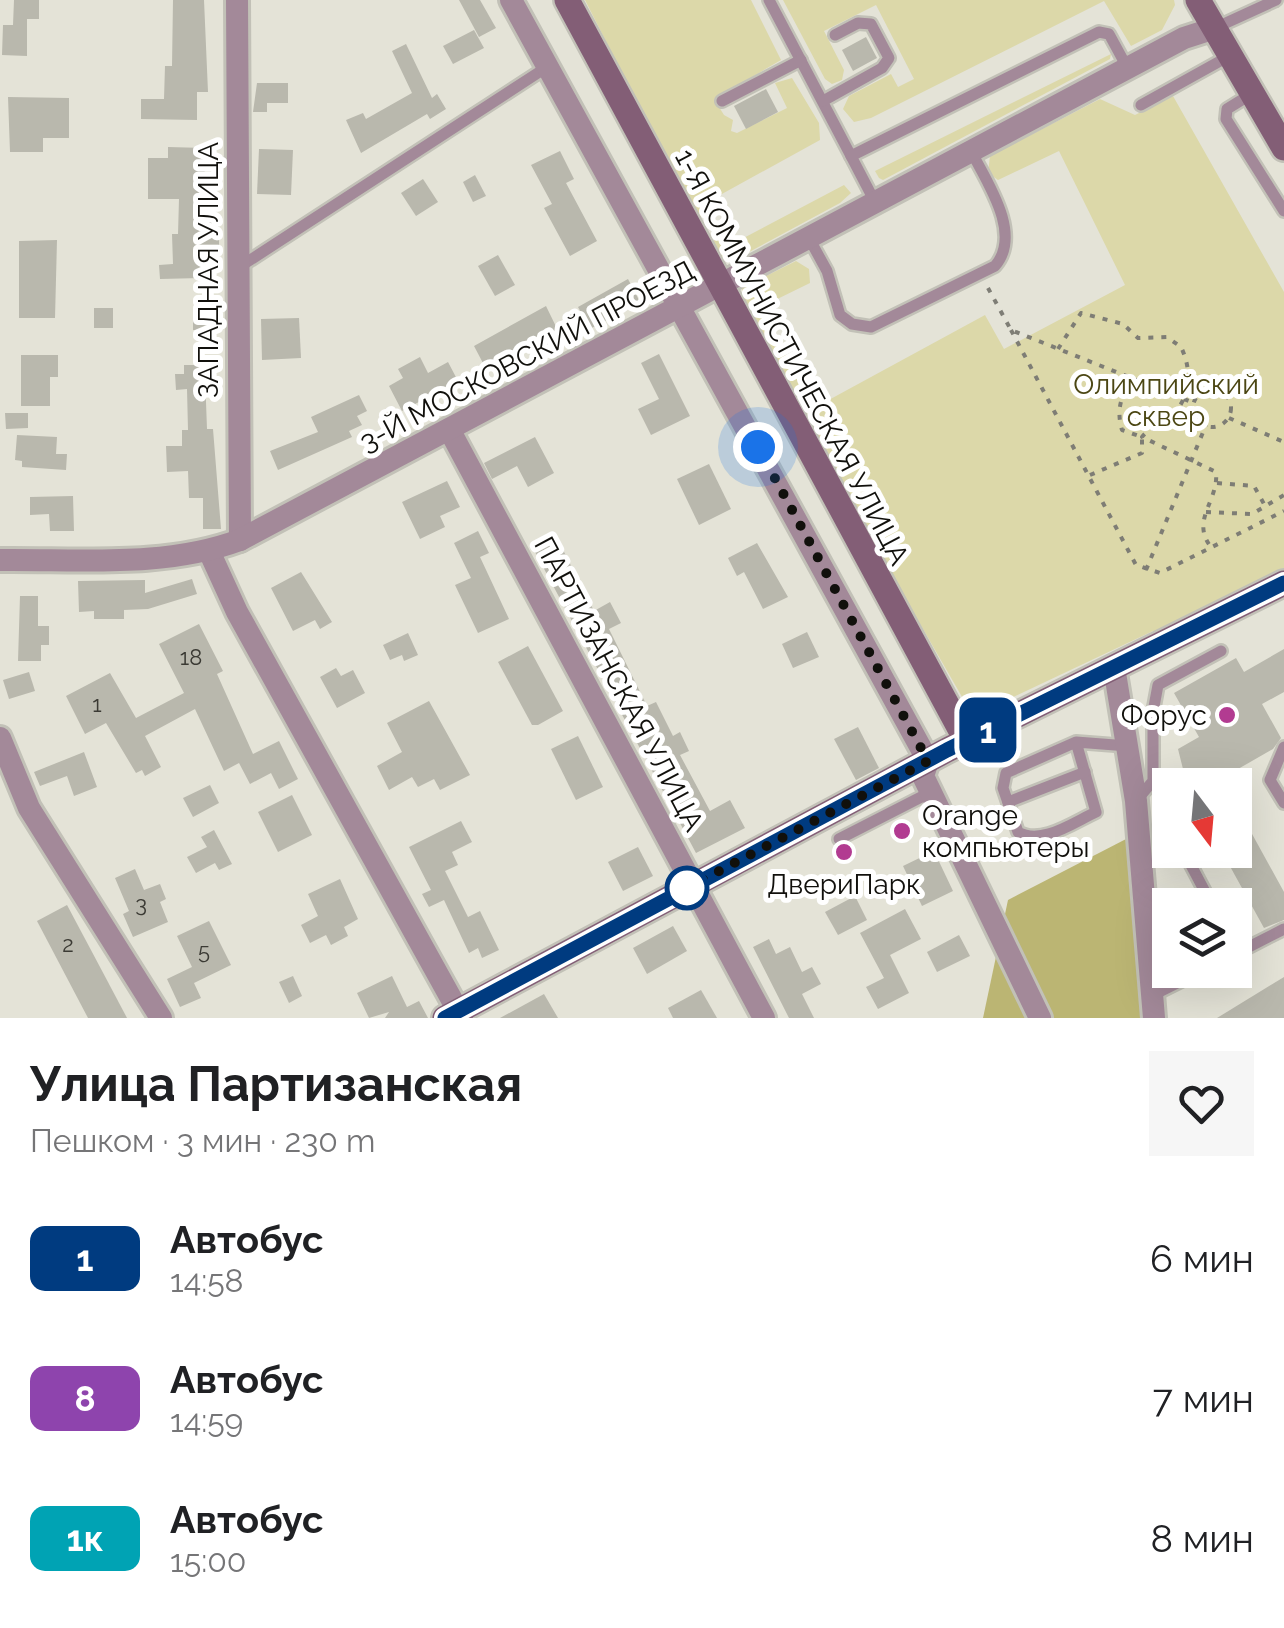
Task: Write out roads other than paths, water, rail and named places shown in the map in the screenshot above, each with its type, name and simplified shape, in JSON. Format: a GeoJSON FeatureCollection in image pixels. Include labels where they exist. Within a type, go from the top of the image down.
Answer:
{"type":"FeatureCollection","features":[{"type":"Feature","properties":{"kind":"street","name":"ЗАПАДНАЯ УЛИЦА"},"geometry":{"type":"LineString","coordinates":[[238,0],[240,540]]}},
{"type":"Feature","properties":{"kind":"street"},"geometry":{"type":"LineString","coordinates":[[511,0],[618,202],[682,308],[928,761],[924,776],[1040,1018]]}},
{"type":"Feature","properties":{"kind":"street","name":"1-Я КОММУНИСТИЧЕСКАЯ УЛИЦА"},"geometry":{"type":"LineString","coordinates":[[567,0],[966,740]]}},
{"type":"Feature","properties":{"kind":"street"},"geometry":{"type":"LineString","coordinates":[[1198,0],[1284,148]]}},
{"type":"Feature","properties":{"kind":"street","name":"3-Й МОСКОВСКИЙ ПРОЕЗД"},"geometry":{"type":"LineString","coordinates":[[0,560],[153,558],[210,552],[240,540],[1184,38],[1214,28]]}},
{"type":"Feature","properties":{"kind":"street","name":"ПАРТИЗАНСКАЯ УЛИЦА"},"geometry":{"type":"LineString","coordinates":[[450,430],[764,1018]]}},
{"type":"Feature","properties":{"kind":"street"},"geometry":{"type":"LineString","coordinates":[[210,552],[237,612],[455,1016],[966,740],[1284,584]]}},
{"type":"Feature","properties":{"kind":"street"},"geometry":{"type":"LineString","coordinates":[[1114,667],[1136,801],[1153,1007]]}},
{"type":"Feature","properties":{"kind":"street"},"geometry":{"type":"LineString","coordinates":[[0,738],[30,808],[161,1018]]}},
{"type":"Feature","properties":{"kind":"lane"},"geometry":{"type":"LineString","coordinates":[[769,0],[877,204]]}},
{"type":"Feature","properties":{"kind":"lane"},"geometry":{"type":"LineString","coordinates":[[1214,28],[1276,0]]}},
{"type":"Feature","properties":{"kind":"lane"},"geometry":{"type":"LineString","coordinates":[[823,101],[882,68],[890,58],[871,24],[858,24],[835,36]]}},
{"type":"Feature","properties":{"kind":"lane"},"geometry":{"type":"LineString","coordinates":[[851,156],[1099,32],[1109,34],[1128,69]]}},
{"type":"Feature","properties":{"kind":"lane"},"geometry":{"type":"LineString","coordinates":[[1141,105],[1231,55]]}},
{"type":"Feature","properties":{"kind":"lane"},"geometry":{"type":"LineString","coordinates":[[722,101],[801,60]]}},
{"type":"Feature","properties":{"kind":"lane"},"geometry":{"type":"LineString","coordinates":[[238,268],[547,68]]}},
{"type":"Feature","properties":{"kind":"lane"},"geometry":{"type":"LineString","coordinates":[[1253,94],[1227,109],[1226,119],[1284,211]]}},
{"type":"Feature","properties":{"kind":"lane"},"geometry":{"type":"LineString","coordinates":[[810,240],[827,271],[840,315],[852,324],[871,327],[995,266],[1007,253],[1009,242],[972,153]]}},
{"type":"Feature","properties":{"kind":"lane"},"geometry":{"type":"LineString","coordinates":[[1136,801],[1153,781],[1153,712],[1158,685],[1221,651]]}},
{"type":"Feature","properties":{"kind":"lane"},"geometry":{"type":"LineString","coordinates":[[1076,742],[1096,812],[1043,836],[1018,832],[1002,788],[1006,773],[1076,742],[1128,746]]}},
{"type":"Feature","properties":{"kind":"lane"},"geometry":{"type":"LineString","coordinates":[[1284,747],[1270,780],[1284,802]]}},
{"type":"Feature","properties":{"kind":"lane"},"geometry":{"type":"LineString","coordinates":[[1008,802],[1085,772]]}},
{"type":"Feature","properties":{"kind":"lane"},"geometry":{"type":"LineString","coordinates":[[840,839],[932,792]]}},
{"type":"Feature","properties":{"kind":"lane"},"geometry":{"type":"LineString","coordinates":[[1252,944],[1284,929]]}},
{"type":"Feature","properties":{"kind":"lane"},"geometry":{"type":"LineString","coordinates":[[1153,1007],[1179,988]]}},
{"type":"Feature","properties":{"kind":"place","name":"Форус"},"geometry":{"type":"Point","coordinates":[1227,715]}},
{"type":"Feature","properties":{"kind":"place","name":"Orange компьютеры"},"geometry":{"type":"Point","coordinates":[902,831]}},
{"type":"Feature","properties":{"kind":"place","name":"ДвериПарк"},"geometry":{"type":"Point","coordinates":[844,852]}},
{"type":"Feature","properties":{"kind":"park label","name":"Олимпийский сквер"},"geometry":{"type":"Point","coordinates":[1166,400]}}]}
